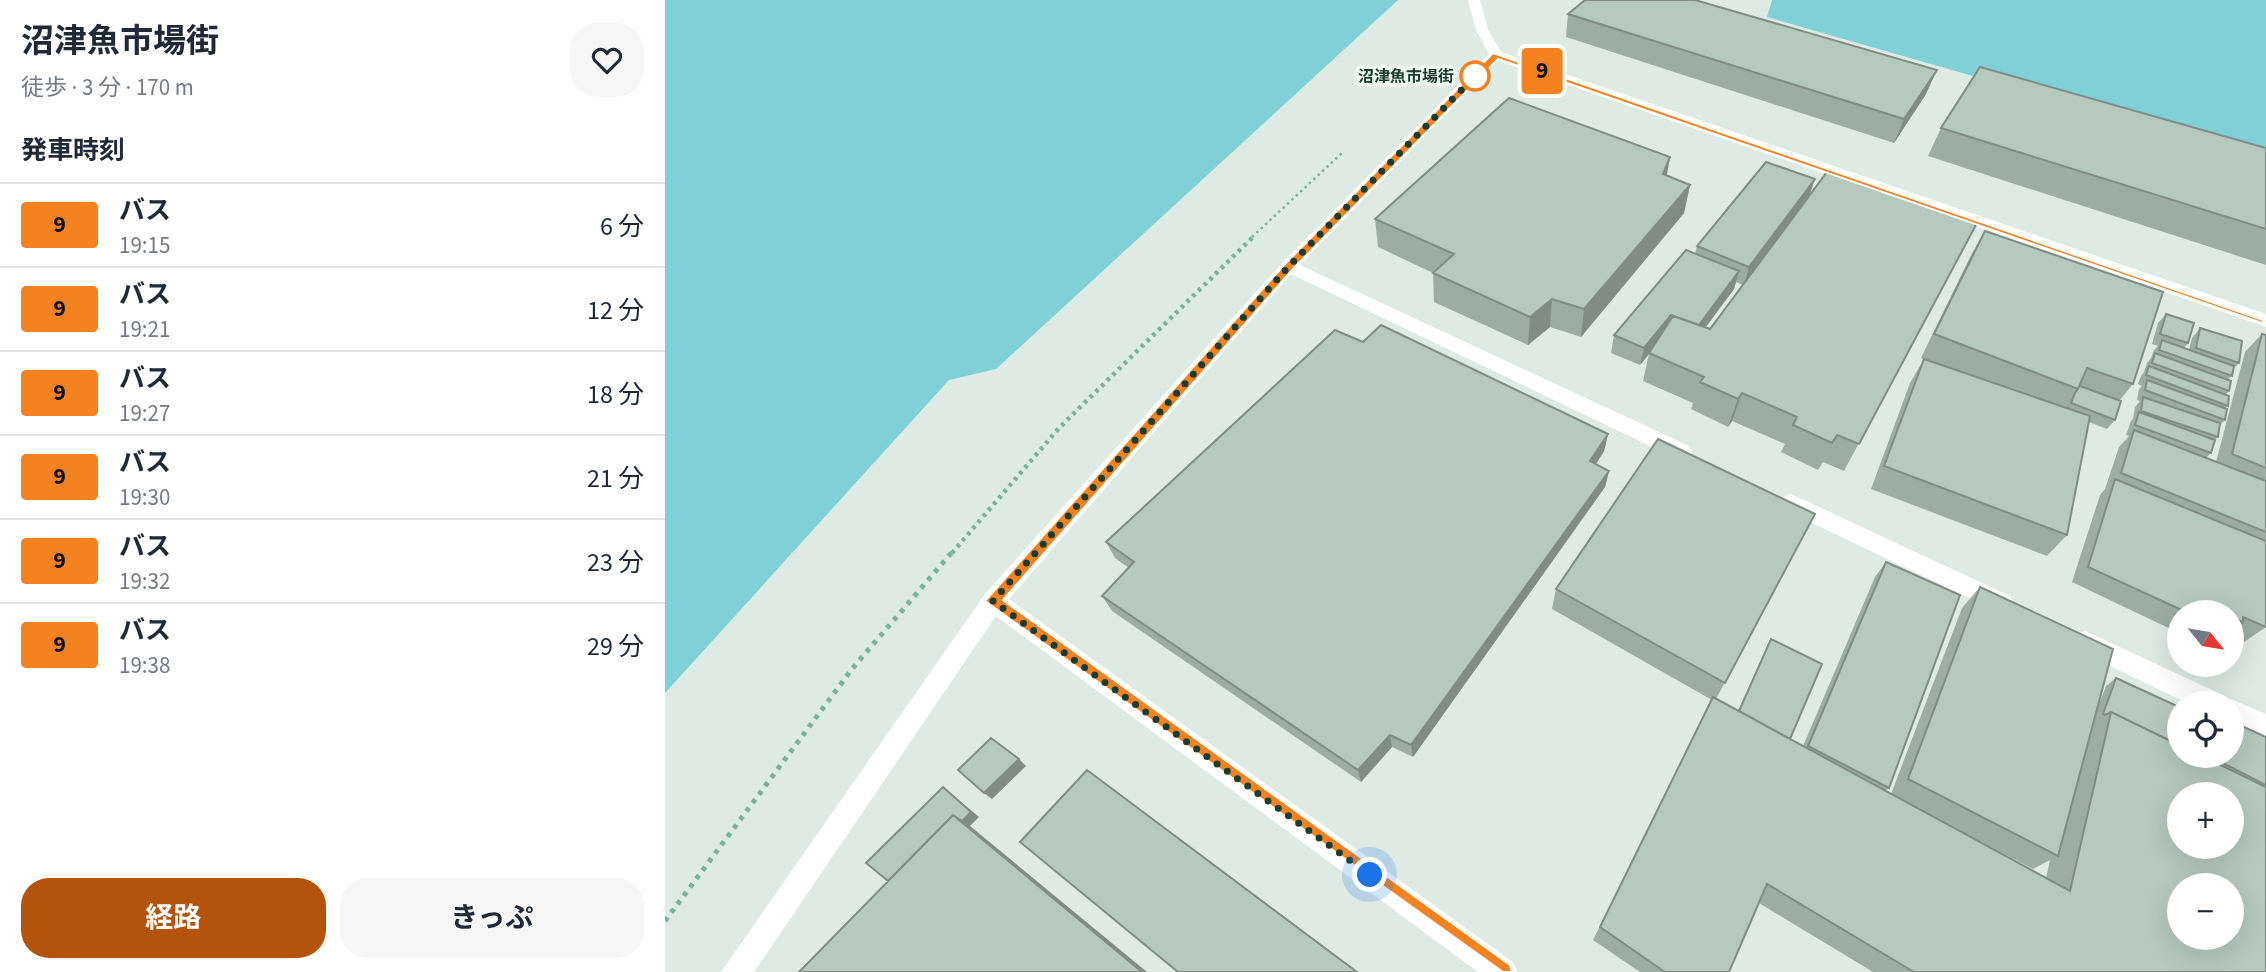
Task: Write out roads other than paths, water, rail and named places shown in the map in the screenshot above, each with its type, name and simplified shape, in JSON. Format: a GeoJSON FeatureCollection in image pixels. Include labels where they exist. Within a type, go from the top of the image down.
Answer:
{"type":"FeatureCollection","features":[{"type":"Feature","properties":{"kind":"street"},"geometry":{"type":"LineString","coordinates":[[1474,0],[1482,30],[1496,55],[2266,321]]}},
{"type":"Feature","properties":{"kind":"street"},"geometry":{"type":"LineString","coordinates":[[736,972],[993,601],[1289,266],[1496,55]]}},
{"type":"Feature","properties":{"kind":"street"},"geometry":{"type":"LineString","coordinates":[[1289,266],[1702,461]]}},
{"type":"Feature","properties":{"kind":"street"},"geometry":{"type":"LineString","coordinates":[[1777,497],[2015,609]]}},
{"type":"Feature","properties":{"kind":"street"},"geometry":{"type":"LineString","coordinates":[[993,601],[1503,972]]}},
{"type":"Feature","properties":{"kind":"street"},"geometry":{"type":"LineString","coordinates":[[2066,633],[2189,691]]}},
{"type":"Feature","properties":{"kind":"street"},"geometry":{"type":"LineString","coordinates":[[2244,717],[2266,727]]}},
{"type":"Feature","properties":{"kind":"water"},"geometry":{"type":"Polygon","coordinates":[[[665,0],[1398,0],[996,369],[949,380],[665,693],[665,0]]]}},
{"type":"Feature","properties":{"kind":"water"},"geometry":{"type":"Polygon","coordinates":[[[1772,0],[2266,0],[2266,160],[1767,17],[1772,0]]]}},
{"type":"Feature","properties":{"kind":"place","name":"沼津魚市場街"},"geometry":{"type":"Point","coordinates":[1475,76]}}]}
